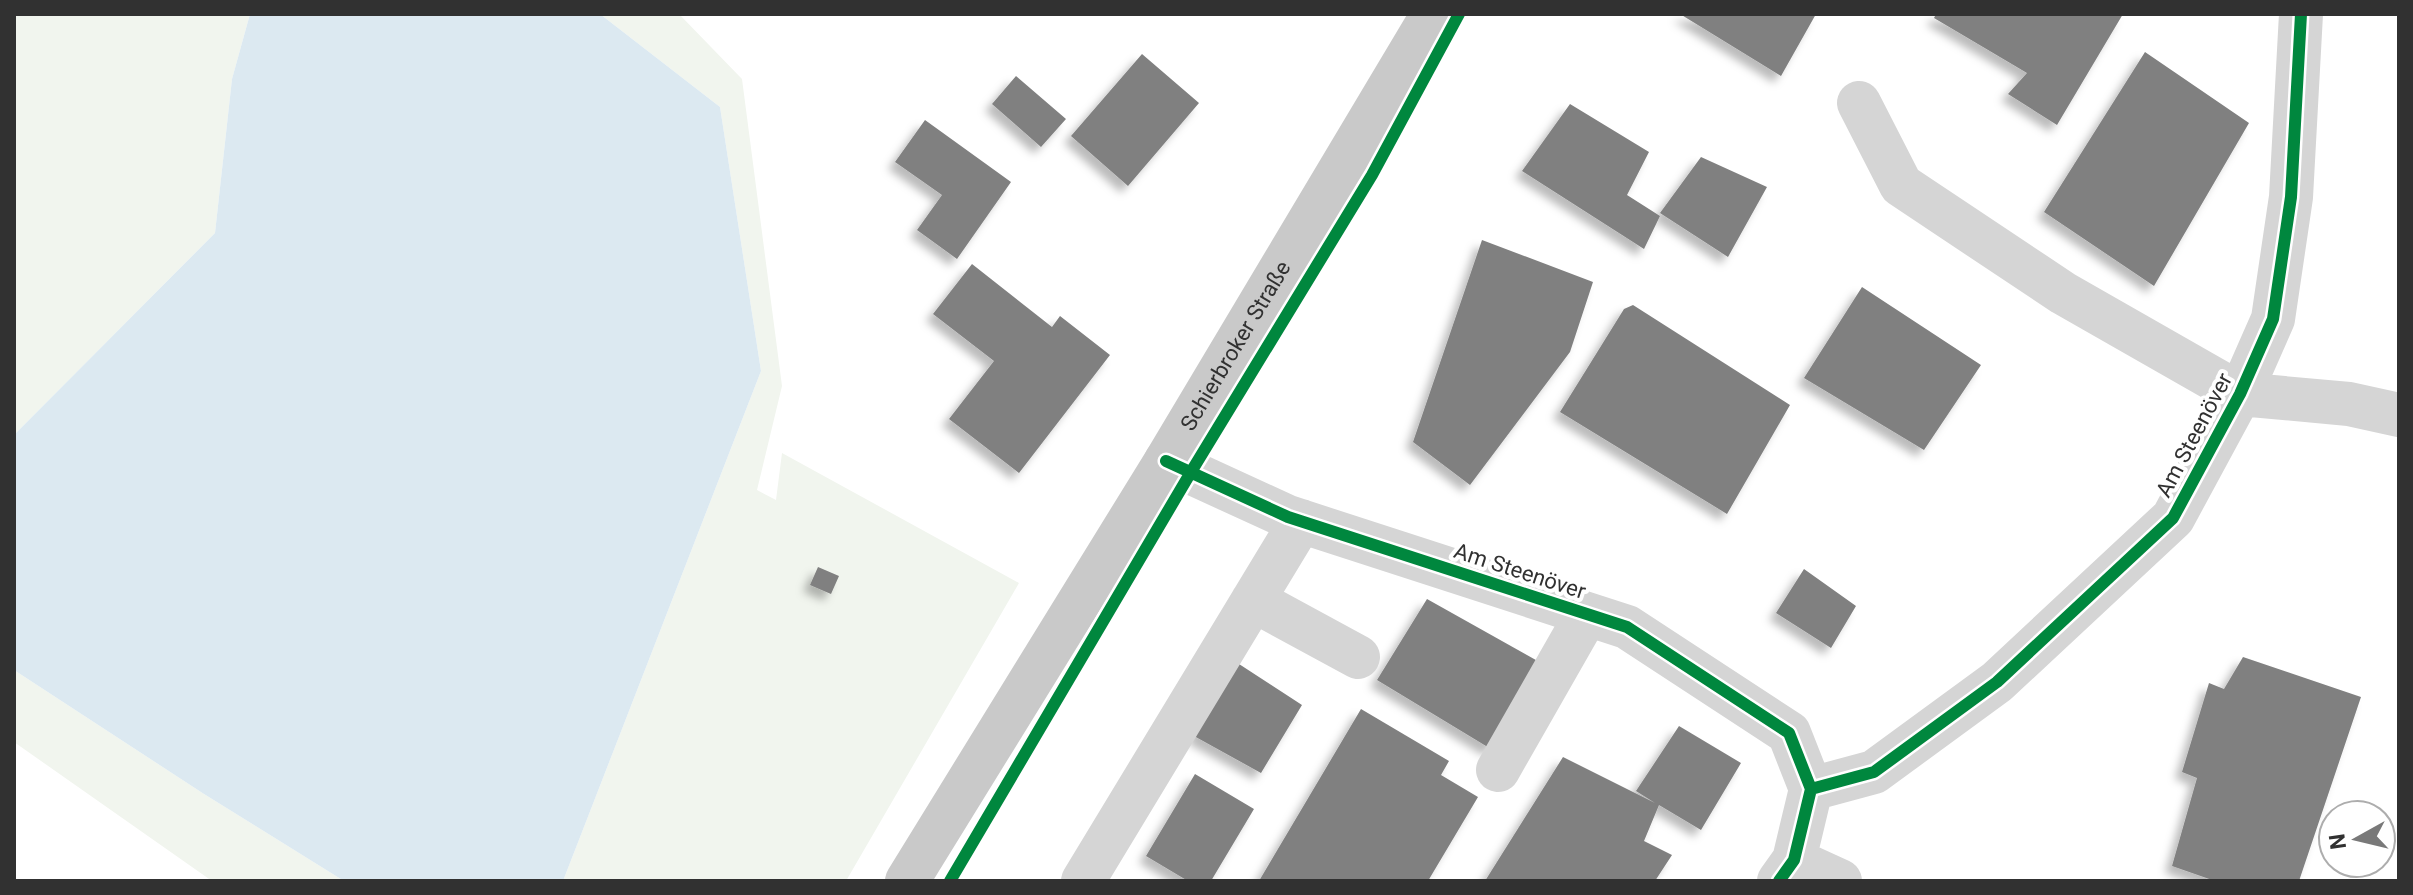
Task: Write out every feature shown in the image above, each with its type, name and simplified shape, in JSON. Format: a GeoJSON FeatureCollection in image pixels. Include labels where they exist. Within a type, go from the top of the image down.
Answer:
{"type":"FeatureCollection","features":[{"type":"Feature","properties":{"kind":"main road","name":"Schierbroker Straße"},"geometry":{"type":"LineString","coordinates":[[907,881],[1166,461],[1433,14]]}},
{"type":"Feature","properties":{"kind":"street","name":"Am Steenöver"},"geometry":{"type":"LineString","coordinates":[[1166,461],[1301,521],[1627,627],[1789,733],[1811,789],[1874,772],[1997,682],[2173,518],[2240,394],[2273,319],[2291,197],[2301,14]]}},
{"type":"Feature","properties":{"kind":"street","name":"Am Steenöver"},"geometry":{"type":"LineString","coordinates":[[1859,103],[1901,185],[2063,293],[2240,394]]}},
{"type":"Feature","properties":{"kind":"street"},"geometry":{"type":"LineString","coordinates":[[2240,394],[2349,404],[2399,415]]}},
{"type":"Feature","properties":{"kind":"street"},"geometry":{"type":"LineString","coordinates":[[1083,881],[1301,521]]}},
{"type":"Feature","properties":{"kind":"street"},"geometry":{"type":"LineString","coordinates":[[1253,600],[1358,657]]}},
{"type":"Feature","properties":{"kind":"street"},"geometry":{"type":"LineString","coordinates":[[1498,770],[1587,614]]}},
{"type":"Feature","properties":{"kind":"street"},"geometry":{"type":"LineString","coordinates":[[1811,789],[1786,870],[1840,881]]}},
{"type":"Feature","properties":{"kind":"shaded area"},"geometry":{"type":"Polygon","coordinates":[[[14,14],[250,14],[232,79],[215,233],[14,435],[14,14]]]}},
{"type":"Feature","properties":{"kind":"shaded area"},"geometry":{"type":"Polygon","coordinates":[[[250,14],[600,14],[720,107],[761,371],[563,881],[344,881],[14,670],[14,435],[215,233],[232,79],[250,14]]]}},
{"type":"Feature","properties":{"kind":"shaded area"},"geometry":{"type":"Polygon","coordinates":[[[600,14],[679,14],[742,79],[782,386],[757,490],[776,500],[782,453],[1019,583],[846,881],[563,881],[761,371],[720,107],[600,14]]]}},
{"type":"Feature","properties":{"kind":"shaded area"},"geometry":{"type":"Polygon","coordinates":[[[14,670],[344,881],[212,881],[14,742],[14,670]]]}},
{"type":"Feature","properties":{"kind":"building"},"geometry":{"type":"Polygon","coordinates":[[[1680,14],[1816,14],[1781,76],[1680,14]]]}},
{"type":"Feature","properties":{"kind":"building"},"geometry":{"type":"Polygon","coordinates":[[[1936,14],[2123,14],[2057,125],[2008,94],[2027,73],[1934,18],[1936,14]]]}},
{"type":"Feature","properties":{"kind":"building"},"geometry":{"type":"Polygon","coordinates":[[[2145,52],[2249,123],[2154,286],[2044,212],[2145,52]]]}},
{"type":"Feature","properties":{"kind":"building"},"geometry":{"type":"Polygon","coordinates":[[[1142,54],[1199,103],[1128,186],[1071,136],[1142,54]]]}},
{"type":"Feature","properties":{"kind":"building"},"geometry":{"type":"Polygon","coordinates":[[[1016,76],[1066,119],[1041,147],[992,104],[1016,76]]]}},
{"type":"Feature","properties":{"kind":"building"},"geometry":{"type":"Polygon","coordinates":[[[1570,104],[1649,152],[1627,195],[1660,216],[1644,249],[1522,171],[1570,104]]]}},
{"type":"Feature","properties":{"kind":"building"},"geometry":{"type":"Polygon","coordinates":[[[925,120],[1011,182],[957,259],[917,230],[942,195],[895,162],[925,120]]]}},
{"type":"Feature","properties":{"kind":"building"},"geometry":{"type":"Polygon","coordinates":[[[1701,157],[1767,187],[1728,257],[1660,213],[1701,157]]]}},
{"type":"Feature","properties":{"kind":"building"},"geometry":{"type":"Polygon","coordinates":[[[1482,240],[1593,282],[1570,352],[1470,485],[1413,442],[1482,240]]]}},
{"type":"Feature","properties":{"kind":"building"},"geometry":{"type":"Polygon","coordinates":[[[972,264],[1052,327],[1060,316],[1110,355],[1019,473],[949,419],[994,361],[933,314],[972,264]]]}},
{"type":"Feature","properties":{"kind":"building"},"geometry":{"type":"Polygon","coordinates":[[[1862,287],[1981,365],[1924,450],[1804,378],[1862,287]]]}},
{"type":"Feature","properties":{"kind":"building"},"geometry":{"type":"Polygon","coordinates":[[[1633,305],[1790,405],[1727,514],[1560,412],[1624,309],[1633,305]]]}},
{"type":"Feature","properties":{"kind":"building"},"geometry":{"type":"Polygon","coordinates":[[[818,567],[839,576],[831,594],[810,585],[818,567]]]}},
{"type":"Feature","properties":{"kind":"building"},"geometry":{"type":"Polygon","coordinates":[[[1804,569],[1856,606],[1831,648],[1776,613],[1804,569]]]}},
{"type":"Feature","properties":{"kind":"building"},"geometry":{"type":"Polygon","coordinates":[[[1427,599],[1543,664],[1491,749],[1377,680],[1427,599]]]}},
{"type":"Feature","properties":{"kind":"building"},"geometry":{"type":"Polygon","coordinates":[[[2243,657],[2361,697],[2327,799],[2317,799],[2317,828],[2299,881],[2215,881],[2172,866],[2197,778],[2182,772],[2209,683],[2224,689],[2243,657]]]}},
{"type":"Feature","properties":{"kind":"building"},"geometry":{"type":"Polygon","coordinates":[[[1239,664],[1302,705],[1261,773],[1194,736],[1239,664]]]}},
{"type":"Feature","properties":{"kind":"building"},"geometry":{"type":"Polygon","coordinates":[[[1361,709],[1449,761],[1441,775],[1478,797],[1428,881],[1259,881],[1361,709]]]}},
{"type":"Feature","properties":{"kind":"building"},"geometry":{"type":"Polygon","coordinates":[[[1679,726],[1741,763],[1701,830],[1659,805],[1644,841],[1672,855],[1655,881],[1485,881],[1563,757],[1655,803],[1636,791],[1679,726]]]}},
{"type":"Feature","properties":{"kind":"building"},"geometry":{"type":"Polygon","coordinates":[[[1195,774],[1254,809],[1211,881],[1188,881],[1146,856],[1195,774]]]}},
{"type":"Feature","properties":{"kind":"cycle path"},"geometry":{"type":"LineString","coordinates":[[950,881],[1191,472],[1372,175],[1459,14]]}},
{"type":"Feature","properties":{"kind":"cycle path"},"geometry":{"type":"LineString","coordinates":[[1779,881],[1794,860],[1811,789],[1874,772],[1997,682],[2173,518],[2240,394],[2273,319],[2291,197],[2301,14]]}},
{"type":"Feature","properties":{"kind":"cycle path"},"geometry":{"type":"LineString","coordinates":[[1166,461],[1288,517],[1627,627],[1789,733],[1811,789]]}}]}
